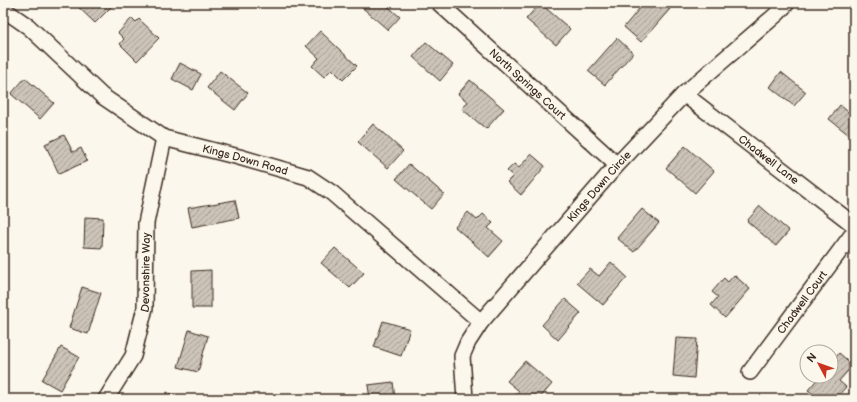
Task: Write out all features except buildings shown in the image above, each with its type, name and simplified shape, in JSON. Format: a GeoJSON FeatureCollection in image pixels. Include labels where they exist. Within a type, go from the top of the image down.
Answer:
{"type":"FeatureCollection","features":[{"type":"Feature","properties":{"kind":"street","name":"North Springs Court"},"geometry":{"type":"LineString","coordinates":[[439,3],[617,165]]}},
{"type":"Feature","properties":{"kind":"street","name":"Kings Down Circle"},"geometry":{"type":"LineString","coordinates":[[464,399],[462,356],[468,342],[481,322],[617,165],[684,94],[778,13],[787,3]]}},
{"type":"Feature","properties":{"kind":"street","name":"Kings Down Road"},"geometry":{"type":"LineString","coordinates":[[3,9],[29,27],[102,96],[164,138],[240,157],[308,177],[332,193],[481,322]]}},
{"type":"Feature","properties":{"kind":"street","name":"Chadwell Lane"},"geometry":{"type":"LineString","coordinates":[[684,94],[854,225]]}},
{"type":"Feature","properties":{"kind":"street","name":"Devonshire Way"},"geometry":{"type":"LineString","coordinates":[[106,399],[133,356],[145,308],[146,224],[164,138]]}},
{"type":"Feature","properties":{"kind":"street","name":"Chadwell Court"},"geometry":{"type":"LineString","coordinates":[[750,372],[854,232]]}}]}
